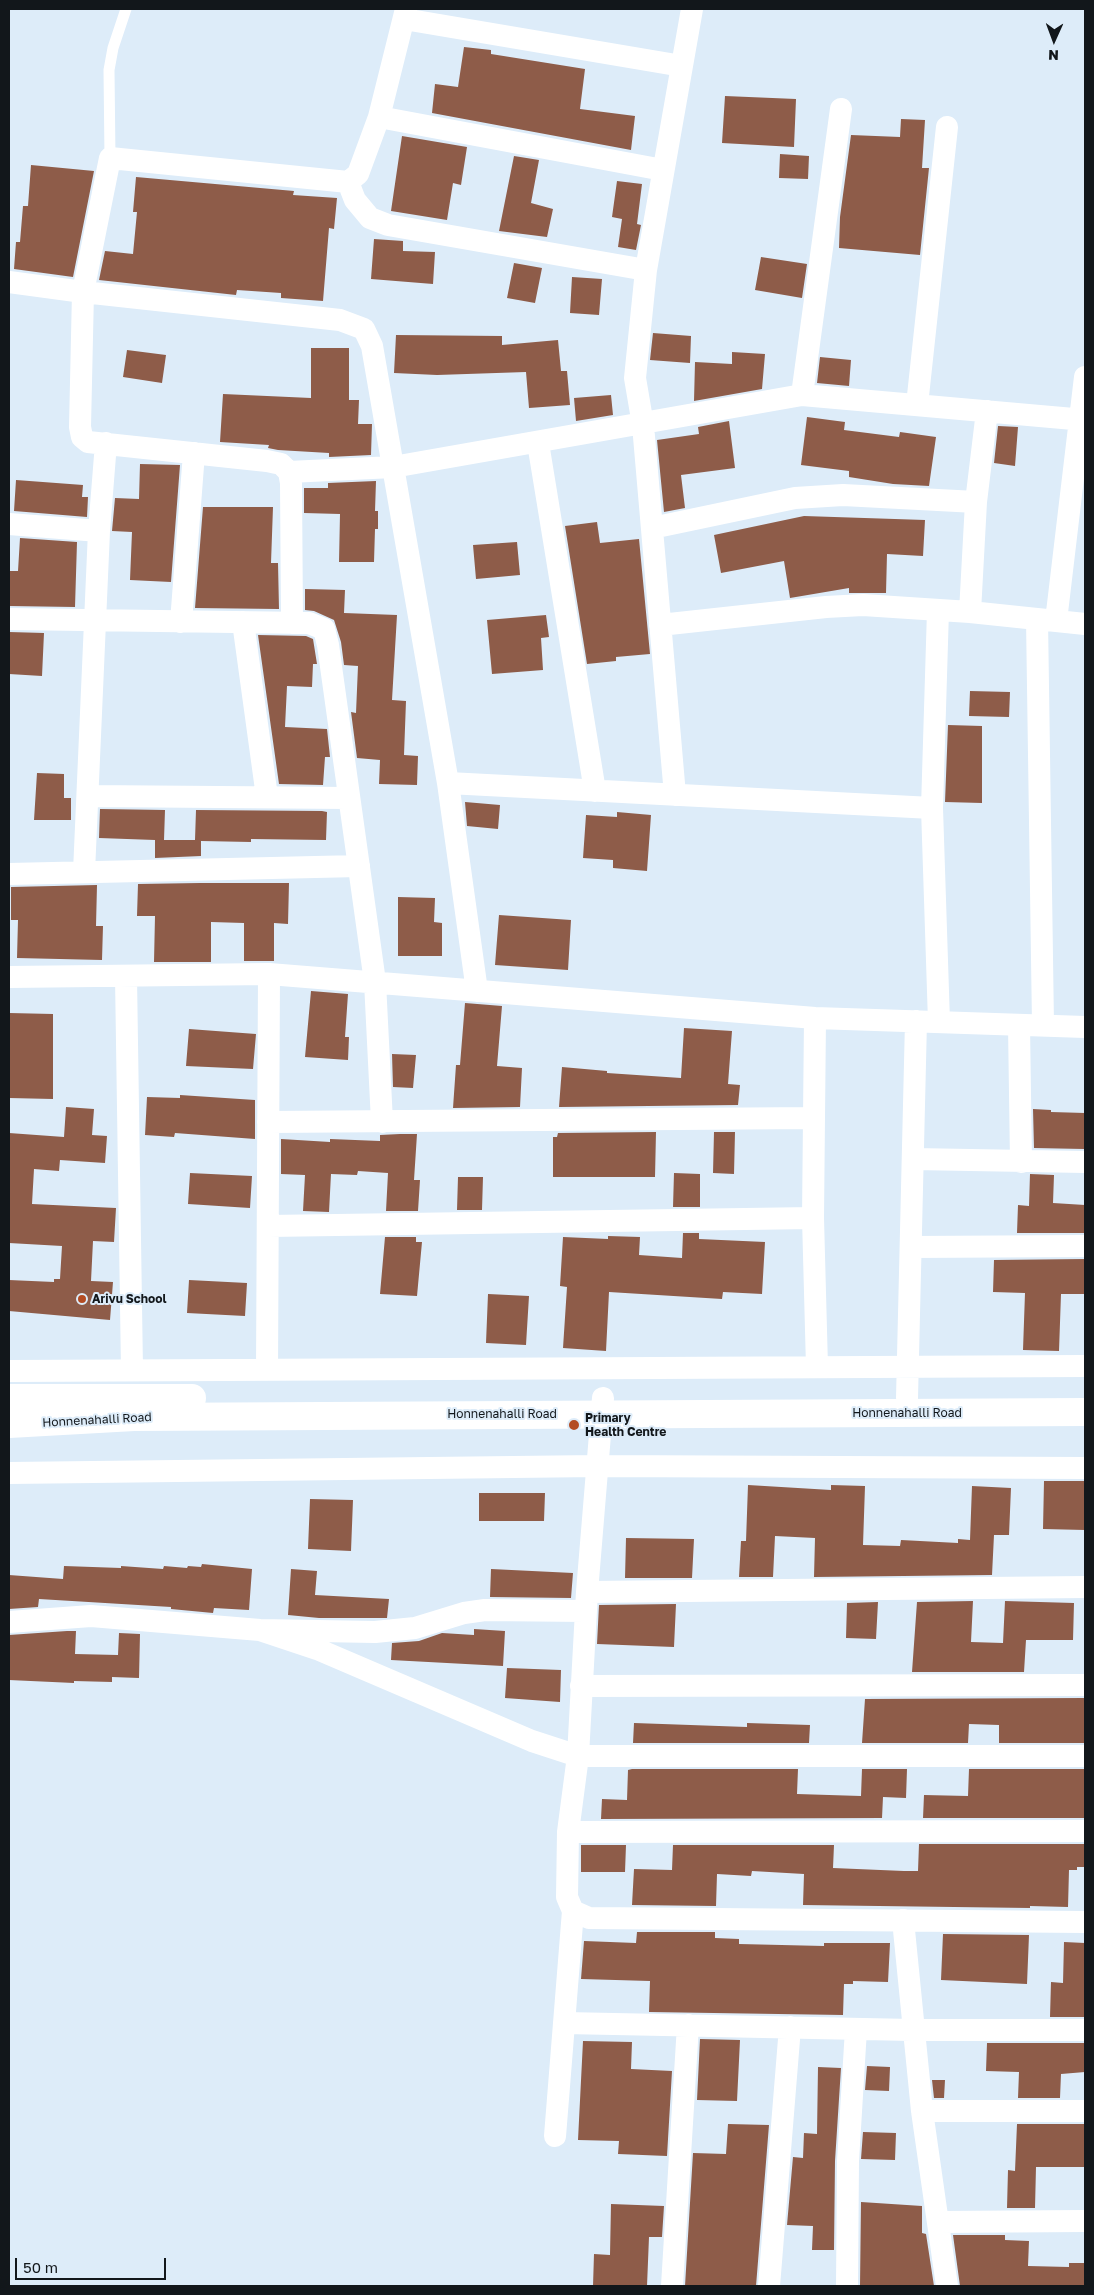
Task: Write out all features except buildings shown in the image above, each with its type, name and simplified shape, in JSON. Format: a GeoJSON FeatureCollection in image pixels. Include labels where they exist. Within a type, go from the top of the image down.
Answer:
{"type":"FeatureCollection","features":[{"type":"Feature","properties":{"kind":"street"},"geometry":{"type":"LineString","coordinates":[[674,795],[643,425],[635,378],[646,270],[692,9]]}},
{"type":"Feature","properties":{"kind":"street"},"geometry":{"type":"LineString","coordinates":[[292,623],[291,483],[289,472],[281,464],[267,460],[88,442],[82,436],[80,427],[83,292],[110,158],[348,182],[358,174],[378,117],[405,14],[682,66]]}},
{"type":"Feature","properties":{"kind":"street"},"geometry":{"type":"LineString","coordinates":[[802,396],[841,109]]}},
{"type":"Feature","properties":{"kind":"street"},"geometry":{"type":"LineString","coordinates":[[378,117],[663,170]]}},
{"type":"Feature","properties":{"kind":"street"},"geometry":{"type":"LineString","coordinates":[[917,404],[947,127]]}},
{"type":"Feature","properties":{"kind":"street"},"geometry":{"type":"LineString","coordinates":[[348,182],[354,200],[370,218],[388,225],[646,270]]}},
{"type":"Feature","properties":{"kind":"street"},"geometry":{"type":"LineString","coordinates":[[9,282],[340,320],[364,329],[372,346],[448,783],[477,991]]}},
{"type":"Feature","properties":{"kind":"street"},"geometry":{"type":"LineString","coordinates":[[1043,1025],[1046,620],[1083,420],[1085,377]]}},
{"type":"Feature","properties":{"kind":"street"},"geometry":{"type":"LineString","coordinates":[[289,472],[393,467],[802,396],[917,404],[1083,420]]}},
{"type":"Feature","properties":{"kind":"street"},"geometry":{"type":"LineString","coordinates":[[970,612],[976,502],[988,411]]}},
{"type":"Feature","properties":{"kind":"street"},"geometry":{"type":"LineString","coordinates":[[538,443],[595,791]]}},
{"type":"Feature","properties":{"kind":"street"},"geometry":{"type":"LineString","coordinates":[[84,872],[99,531],[106,444]]}},
{"type":"Feature","properties":{"kind":"street"},"geometry":{"type":"LineString","coordinates":[[181,622],[194,453]]}},
{"type":"Feature","properties":{"kind":"street"},"geometry":{"type":"LineString","coordinates":[[652,528],[795,498],[843,495],[976,502]]}},
{"type":"Feature","properties":{"kind":"street"},"geometry":{"type":"LineString","coordinates":[[9,524],[99,531]]}},
{"type":"Feature","properties":{"kind":"street"},"geometry":{"type":"LineString","coordinates":[[660,624],[863,605],[970,612],[1085,624]]}},
{"type":"Feature","properties":{"kind":"street"},"geometry":{"type":"LineString","coordinates":[[938,610],[932,808],[939,1022]]}},
{"type":"Feature","properties":{"kind":"street"},"geometry":{"type":"LineString","coordinates":[[9,619],[309,623],[324,629],[328,645],[375,982],[382,1122]]}},
{"type":"Feature","properties":{"kind":"street"},"geometry":{"type":"LineString","coordinates":[[243,622],[266,797]]}},
{"type":"Feature","properties":{"kind":"street"},"geometry":{"type":"LineString","coordinates":[[448,783],[932,808]]}},
{"type":"Feature","properties":{"kind":"street"},"geometry":{"type":"LineString","coordinates":[[88,796],[350,798]]}},
{"type":"Feature","properties":{"kind":"street"},"geometry":{"type":"LineString","coordinates":[[9,874],[359,866]]}},
{"type":"Feature","properties":{"kind":"street"},"geometry":{"type":"LineString","coordinates":[[9,977],[269,974],[815,1018],[1085,1027]]}},
{"type":"Feature","properties":{"kind":"street"},"geometry":{"type":"LineString","coordinates":[[267,1370],[269,974]]}},
{"type":"Feature","properties":{"kind":"street"},"geometry":{"type":"LineString","coordinates":[[126,977],[132,1370]]}},
{"type":"Feature","properties":{"kind":"street"},"geometry":{"type":"LineString","coordinates":[[815,1018],[814,1218],[817,1367]]}},
{"type":"Feature","properties":{"kind":"street"},"geometry":{"type":"LineString","coordinates":[[907,1398],[910,1367],[916,1021]]}},
{"type":"Feature","properties":{"kind":"street"},"geometry":{"type":"LineString","coordinates":[[1019,1025],[1020,1162]]}},
{"type":"Feature","properties":{"kind":"street"},"geometry":{"type":"LineString","coordinates":[[268,1122],[814,1118]]}},
{"type":"Feature","properties":{"kind":"street"},"geometry":{"type":"LineString","coordinates":[[913,1159],[1085,1162]]}},
{"type":"Feature","properties":{"kind":"street"},"geometry":{"type":"LineString","coordinates":[[268,1226],[814,1218]]}},
{"type":"Feature","properties":{"kind":"street"},"geometry":{"type":"LineString","coordinates":[[912,1247],[1085,1246]]}},
{"type":"Feature","properties":{"kind":"street"},"geometry":{"type":"LineString","coordinates":[[9,1371],[1085,1366]]}},
{"type":"Feature","properties":{"kind":"street","name":"Honnenahalli Road"},"geometry":{"type":"LineString","coordinates":[[9,1424],[134,1418],[907,1398],[1085,1396]]}},
{"type":"Feature","properties":{"kind":"street","name":"Honnenahalli Road"},"geometry":{"type":"LineString","coordinates":[[9,1398],[1085,1412]]}},
{"type":"Feature","properties":{"kind":"street"},"geometry":{"type":"LineString","coordinates":[[555,2136],[573,1911],[567,1897],[568,1832],[578,1756],[586,1602],[602,1406]]}},
{"type":"Feature","properties":{"kind":"street"},"geometry":{"type":"LineString","coordinates":[[9,1472],[597,1466],[1085,1468]]}},
{"type":"Feature","properties":{"kind":"street"},"geometry":{"type":"LineString","coordinates":[[9,1622],[91,1616],[260,1630],[375,1632],[415,1628],[464,1613],[485,1610],[586,1602],[1085,1588]]}},
{"type":"Feature","properties":{"kind":"street"},"geometry":{"type":"LineString","coordinates":[[260,1630],[317,1649],[532,1741],[578,1756],[1085,1756]]}},
{"type":"Feature","properties":{"kind":"street"},"geometry":{"type":"LineString","coordinates":[[581,1686],[1085,1686]]}},
{"type":"Feature","properties":{"kind":"street"},"geometry":{"type":"LineString","coordinates":[[568,1832],[1085,1831]]}},
{"type":"Feature","properties":{"kind":"street"},"geometry":{"type":"LineString","coordinates":[[573,1911],[588,1918],[1085,1922]]}},
{"type":"Feature","properties":{"kind":"street"},"geometry":{"type":"LineString","coordinates":[[903,1920],[922,2111],[947,2286]]}},
{"type":"Feature","properties":{"kind":"street"},"geometry":{"type":"LineString","coordinates":[[564,2023],[913,2030],[1085,2030]]}},
{"type":"Feature","properties":{"kind":"street"},"geometry":{"type":"LineString","coordinates":[[672,2286],[688,2025]]}},
{"type":"Feature","properties":{"kind":"street"},"geometry":{"type":"LineString","coordinates":[[769,2286],[790,2027]]}},
{"type":"Feature","properties":{"kind":"street"},"geometry":{"type":"LineString","coordinates":[[847,2286],[848,2161],[856,2029]]}},
{"type":"Feature","properties":{"kind":"street"},"geometry":{"type":"LineString","coordinates":[[922,2111],[1085,2111]]}},
{"type":"Feature","properties":{"kind":"street"},"geometry":{"type":"LineString","coordinates":[[939,2222],[1085,2221]]}},
{"type":"Feature","properties":{"kind":"lane"},"geometry":{"type":"LineString","coordinates":[[110,158],[108,70],[126,9]]}},
{"type":"Feature","properties":{"kind":"place","name":"Arivu School"},"geometry":{"type":"Point","coordinates":[82,1299]}},
{"type":"Feature","properties":{"kind":"place","name":"Primary Health Centre"},"geometry":{"type":"Point","coordinates":[574,1425]}}]}
